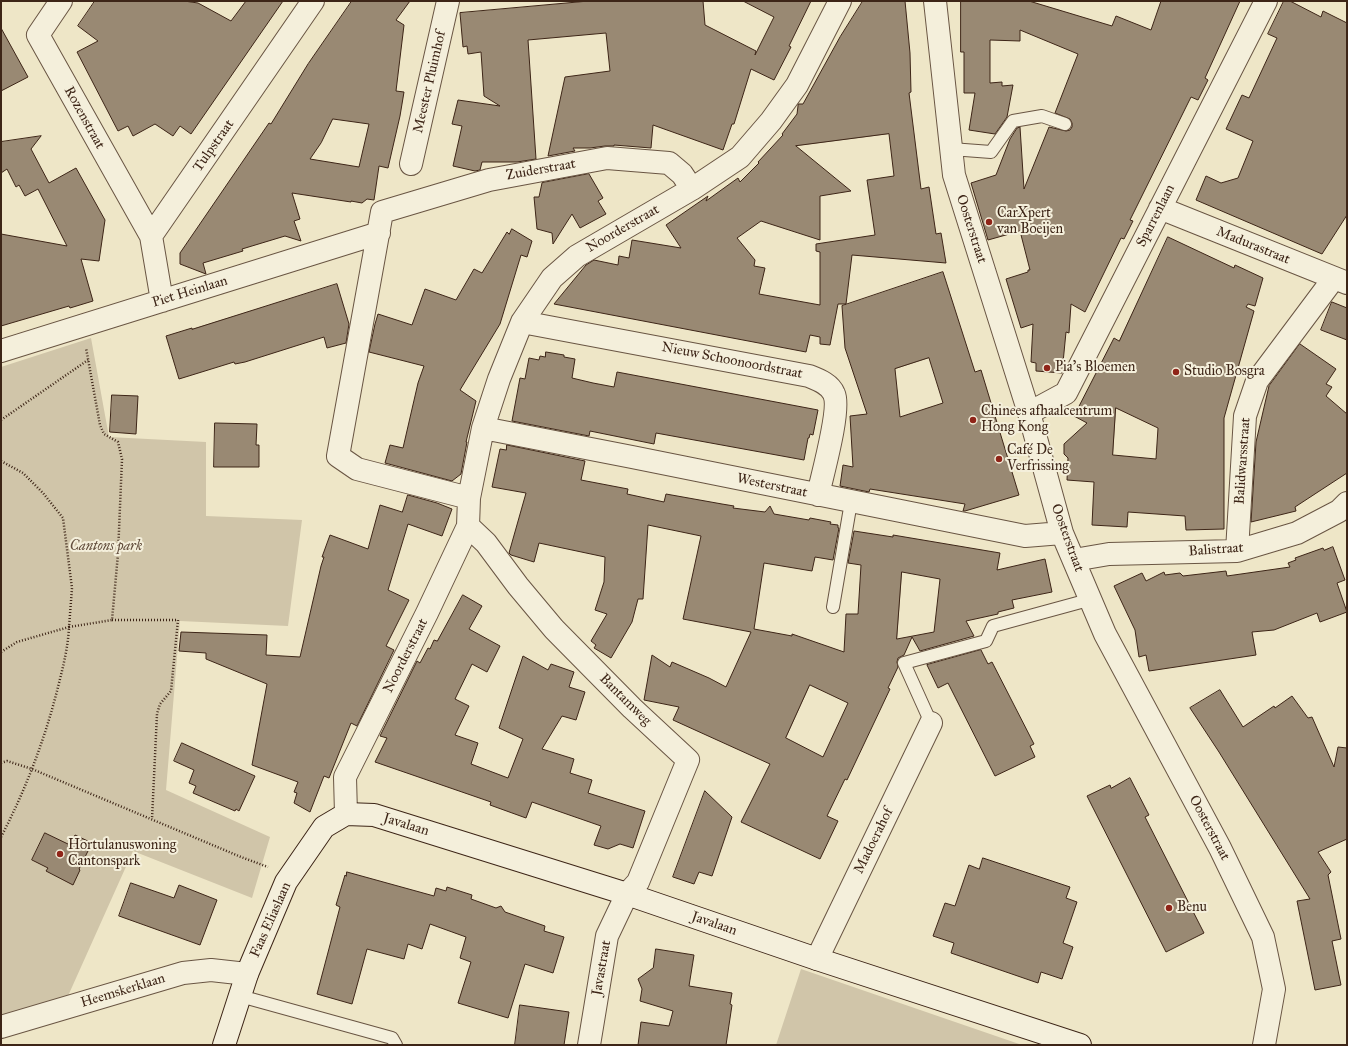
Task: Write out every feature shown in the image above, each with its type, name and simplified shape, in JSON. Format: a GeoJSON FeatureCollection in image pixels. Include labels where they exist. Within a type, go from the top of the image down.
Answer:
{"type":"FeatureCollection","features":[{"type":"Feature","properties":{"kind":"street","name":"Rozenstraat"},"geometry":{"type":"LineString","coordinates":[[62,1],[38,35],[151,236]]}},
{"type":"Feature","properties":{"kind":"street","name":"Tulpstraat"},"geometry":{"type":"LineString","coordinates":[[151,236],[313,1]]}},
{"type":"Feature","properties":{"kind":"street","name":"Meester Pluimhof"},"geometry":{"type":"LineString","coordinates":[[411,164],[448,1]]}},
{"type":"Feature","properties":{"kind":"street","name":"Noorderstraat"},"geometry":{"type":"LineString","coordinates":[[346,814],[345,777],[427,613],[468,526],[469,498],[483,428],[499,380],[522,322],[552,278],[577,256],[692,190],[740,156],[771,121],[797,85],[840,1]]}},
{"type":"Feature","properties":{"kind":"street","name":"Oosterstraat"},"geometry":{"type":"LineString","coordinates":[[935,1],[954,175],[1029,414],[1062,533],[1092,599],[1105,634],[1220,848],[1263,937],[1274,989],[1264,1045]]}},
{"type":"Feature","properties":{"kind":"street","name":"Sparrenlaan"},"geometry":{"type":"LineString","coordinates":[[1029,414],[1066,394],[1266,1]]}},
{"type":"Feature","properties":{"kind":"street","name":"Zuiderstraat"},"geometry":{"type":"LineString","coordinates":[[380,222],[489,180],[607,158],[669,163],[682,174],[692,190]]}},
{"type":"Feature","properties":{"kind":"street","name":"Madurastraat"},"geometry":{"type":"LineString","coordinates":[[1160,208],[1341,281]]}},
{"type":"Feature","properties":{"kind":"street"},"geometry":{"type":"LineString","coordinates":[[380,222],[338,456],[356,469],[469,498]]}},
{"type":"Feature","properties":{"kind":"street","name":"Piet Heinlaan"},"geometry":{"type":"LineString","coordinates":[[1,351],[162,301],[380,222]]}},
{"type":"Feature","properties":{"kind":"street"},"geometry":{"type":"LineString","coordinates":[[151,236],[162,301]]}},
{"type":"Feature","properties":{"kind":"street","name":"Balidwarsstraat"},"geometry":{"type":"LineString","coordinates":[[1237,551],[1245,416],[1257,381],[1341,281]]}},
{"type":"Feature","properties":{"kind":"street","name":"Nieuw Schoonoordstraat"},"geometry":{"type":"LineString","coordinates":[[522,322],[809,376],[825,382],[834,394],[836,410],[818,495]]}},
{"type":"Feature","properties":{"kind":"street","name":"Westerstraat"},"geometry":{"type":"LineString","coordinates":[[483,428],[1025,536],[1062,533]]}},
{"type":"Feature","properties":{"kind":"street","name":"Balistraat"},"geometry":{"type":"LineString","coordinates":[[1074,560],[1109,554],[1237,551],[1297,533],[1339,511],[1347,503]]}},
{"type":"Feature","properties":{"kind":"street","name":"Bantamweg"},"geometry":{"type":"LineString","coordinates":[[468,526],[486,543],[518,586],[554,629],[632,708],[688,760],[638,882],[627,894]]}},
{"type":"Feature","properties":{"kind":"street","name":"Madoerahof"},"geometry":{"type":"LineString","coordinates":[[817,959],[931,723]]}},
{"type":"Feature","properties":{"kind":"street","name":"Faas Eliaslaan"},"geometry":{"type":"LineString","coordinates":[[224,1045],[247,974],[286,882],[324,826],[346,814]]}},
{"type":"Feature","properties":{"kind":"street","name":"Javalaan"},"geometry":{"type":"LineString","coordinates":[[346,814],[374,815],[627,894],[1067,1043]]}},
{"type":"Feature","properties":{"kind":"street","name":"Javastraat"},"geometry":{"type":"LineString","coordinates":[[589,1045],[607,936],[627,894]]}},
{"type":"Feature","properties":{"kind":"street","name":"Heemskerklaan"},"geometry":{"type":"LineString","coordinates":[[1,1027],[183,973],[211,970],[247,974]]}},
{"type":"Feature","properties":{"kind":"lane"},"geometry":{"type":"LineString","coordinates":[[951,149],[991,152],[1013,121],[1042,116],[1065,124]]}},
{"type":"Feature","properties":{"kind":"lane"},"geometry":{"type":"LineString","coordinates":[[833,607],[851,502]]}},
{"type":"Feature","properties":{"kind":"lane"},"geometry":{"type":"LineString","coordinates":[[931,723],[904,663],[986,641],[993,626],[1092,599]]}},
{"type":"Feature","properties":{"kind":"lane"},"geometry":{"type":"LineString","coordinates":[[240,996],[392,1038],[396,1045]]}},
{"type":"Feature","properties":{"kind":"path"},"geometry":{"type":"LineString","coordinates":[[82,325],[100,425],[104,434],[118,442],[122,459],[118,554],[112,620]]}},
{"type":"Feature","properties":{"kind":"path"},"geometry":{"type":"LineString","coordinates":[[1,420],[88,360]]}},
{"type":"Feature","properties":{"kind":"path"},"geometry":{"type":"LineString","coordinates":[[1,462],[23,473],[43,493],[63,518],[72,588],[68,643],[53,708],[32,769],[1,837]]}},
{"type":"Feature","properties":{"kind":"path"},"geometry":{"type":"LineString","coordinates":[[1,652],[18,642],[69,627],[112,620],[178,620],[171,691],[160,704],[157,714],[152,820]]}},
{"type":"Feature","properties":{"kind":"path"},"geometry":{"type":"LineString","coordinates":[[1,763],[7,761],[32,769],[241,857],[291,875]]}},
{"type":"Feature","properties":{"kind":"green space","name":"Cantons park"},"geometry":{"type":"Polygon","coordinates":[[[91,338],[109,437],[206,442],[206,516],[302,520],[288,626],[180,621],[166,790],[270,837],[252,898],[133,851],[68,996],[1,1017],[1,367],[91,338]]]}},
{"type":"Feature","properties":{"kind":"green space"},"geometry":{"type":"Polygon","coordinates":[[[801,969],[1022,1045],[776,1045],[801,969]]]}},
{"type":"Feature","properties":{"kind":"building"},"geometry":{"type":"Polygon","coordinates":[[[95,1],[184,1],[198,3],[231,21],[246,1],[283,1],[191,134],[180,126],[173,136],[155,124],[133,136],[128,126],[118,131],[77,52],[98,41],[78,26],[95,1]]]}},
{"type":"Feature","properties":{"kind":"building"},"geometry":{"type":"Polygon","coordinates":[[[352,1],[410,1],[396,20],[404,25],[396,91],[404,92],[400,116],[388,168],[379,166],[374,200],[367,199],[362,203],[292,193],[300,219],[294,221],[301,241],[285,236],[242,249],[243,251],[203,263],[206,274],[180,264],[180,253],[269,123],[271,124],[308,64],[352,1]],[[333,119],[321,143],[310,159],[359,167],[369,124],[333,119]]]}},
{"type":"Feature","properties":{"kind":"building"},"geometry":{"type":"Polygon","coordinates":[[[589,1],[703,1],[705,25],[756,51],[755,55],[774,17],[743,1],[811,1],[789,46],[791,47],[774,80],[751,69],[734,124],[732,124],[723,150],[653,125],[651,148],[614,145],[590,148],[573,148],[575,151],[548,156],[565,77],[610,71],[606,33],[528,40],[536,159],[517,162],[482,162],[480,170],[475,171],[453,166],[462,126],[452,124],[458,100],[500,106],[484,96],[481,52],[468,54],[467,46],[463,47],[460,13],[589,1]]]}},
{"type":"Feature","properties":{"kind":"building"},"geometry":{"type":"Polygon","coordinates":[[[863,1],[905,1],[910,53],[911,92],[909,93],[921,189],[929,187],[936,234],[941,233],[946,263],[852,255],[846,304],[838,304],[830,345],[820,344],[820,337],[810,335],[806,352],[554,304],[586,265],[594,260],[618,265],[619,256],[629,258],[632,240],[681,248],[666,225],[708,196],[706,201],[738,178],[740,182],[759,163],[758,162],[783,135],[782,134],[797,114],[798,104],[803,104],[840,37],[863,1]],[[889,134],[796,146],[851,191],[820,196],[820,240],[761,221],[737,238],[755,260],[754,266],[765,268],[759,294],[820,305],[820,252],[816,251],[816,244],[875,235],[867,180],[894,176],[889,134]]]}},
{"type":"Feature","properties":{"kind":"building"},"geometry":{"type":"Polygon","coordinates":[[[961,1],[1029,1],[1112,26],[1116,16],[1151,30],[1161,1],[1240,1],[1205,78],[1208,80],[1198,100],[1191,97],[1130,220],[1133,221],[1124,239],[1121,238],[1085,312],[1071,304],[1069,333],[1066,332],[1062,373],[1036,371],[1036,363],[1031,362],[1033,324],[1021,328],[1006,279],[1030,270],[1020,231],[988,240],[971,183],[996,175],[1010,139],[1017,128],[1020,127],[1024,189],[1049,127],[1066,131],[1070,130],[1072,127],[1070,119],[1055,113],[1078,54],[1020,30],[1020,41],[990,40],[990,83],[1002,82],[1002,86],[1013,85],[1007,117],[995,134],[969,130],[975,93],[964,93],[964,52],[961,52],[961,1]]]}},
{"type":"Feature","properties":{"kind":"building"},"geometry":{"type":"Polygon","coordinates":[[[1284,1],[1290,1],[1321,17],[1323,11],[1347,23],[1347,215],[1322,254],[1196,200],[1206,176],[1221,183],[1238,178],[1253,141],[1226,129],[1242,95],[1249,98],[1277,38],[1268,34],[1284,1]]]}},
{"type":"Feature","properties":{"kind":"building"},"geometry":{"type":"Polygon","coordinates":[[[1,28],[28,77],[1,91],[1,28]]]}},
{"type":"Feature","properties":{"kind":"building"},"geometry":{"type":"Polygon","coordinates":[[[41,136],[31,149],[49,183],[76,168],[105,220],[99,261],[81,259],[93,301],[70,308],[69,306],[1,326],[1,234],[67,246],[38,189],[25,196],[19,185],[16,187],[7,169],[1,173],[1,142],[41,136]]]}},
{"type":"Feature","properties":{"kind":"building"},"geometry":{"type":"Polygon","coordinates":[[[589,174],[603,198],[598,201],[606,214],[580,228],[572,214],[553,244],[552,233],[537,229],[534,197],[539,197],[542,183],[589,174]]]}},
{"type":"Feature","properties":{"kind":"building"},"geometry":{"type":"Polygon","coordinates":[[[512,229],[532,241],[527,257],[521,255],[500,324],[460,390],[476,401],[466,442],[461,474],[452,481],[385,463],[390,445],[403,448],[418,383],[424,366],[369,352],[378,314],[412,325],[425,289],[456,300],[474,269],[482,273],[507,232],[509,234],[512,229]]]}},
{"type":"Feature","properties":{"kind":"building"},"geometry":{"type":"Polygon","coordinates":[[[1168,237],[1234,268],[1235,265],[1263,278],[1255,306],[1248,304],[1246,307],[1254,311],[1224,418],[1224,529],[1186,530],[1185,516],[1128,512],[1127,527],[1092,525],[1094,482],[1067,480],[1068,458],[1064,454],[1064,444],[1087,423],[1074,416],[1114,338],[1119,341],[1168,237]],[[1116,408],[1113,455],[1156,459],[1158,428],[1116,408]]]}},
{"type":"Feature","properties":{"kind":"building"},"geometry":{"type":"Polygon","coordinates":[[[943,272],[975,372],[981,370],[1019,495],[963,511],[965,504],[870,489],[869,492],[840,486],[843,465],[853,467],[850,416],[867,414],[845,348],[842,306],[943,272]],[[929,358],[895,369],[900,417],[943,403],[929,358]]]}},
{"type":"Feature","properties":{"kind":"building"},"geometry":{"type":"Polygon","coordinates":[[[337,284],[349,324],[346,343],[327,348],[324,337],[245,362],[235,364],[234,362],[179,379],[166,336],[337,284]]]}},
{"type":"Feature","properties":{"kind":"building"},"geometry":{"type":"Polygon","coordinates":[[[1332,302],[1347,308],[1347,340],[1321,330],[1332,302]]]}},
{"type":"Feature","properties":{"kind":"building"},"geometry":{"type":"Polygon","coordinates":[[[1300,344],[1336,369],[1326,384],[1332,387],[1326,396],[1347,414],[1347,473],[1295,507],[1296,511],[1251,522],[1256,442],[1269,386],[1300,344]]]}},
{"type":"Feature","properties":{"kind":"building"},"geometry":{"type":"Polygon","coordinates":[[[546,352],[564,355],[564,357],[575,359],[572,378],[593,383],[614,387],[617,372],[818,410],[813,435],[810,434],[808,438],[804,460],[656,433],[654,444],[590,431],[589,436],[512,421],[520,378],[525,379],[529,358],[539,360],[540,356],[545,357],[546,352]]]}},
{"type":"Feature","properties":{"kind":"building"},"geometry":{"type":"Polygon","coordinates":[[[112,395],[138,396],[136,434],[110,432],[112,395]]]}},
{"type":"Feature","properties":{"kind":"building"},"geometry":{"type":"Polygon","coordinates":[[[215,423],[257,424],[256,445],[259,445],[259,467],[214,467],[215,423]]]}},
{"type":"Feature","properties":{"kind":"building"},"geometry":{"type":"Polygon","coordinates":[[[507,445],[585,461],[581,480],[628,489],[627,494],[664,502],[666,494],[734,506],[733,508],[765,512],[770,506],[774,514],[809,520],[810,518],[831,522],[830,524],[838,525],[839,528],[833,560],[815,557],[812,571],[764,563],[754,629],[792,636],[792,634],[844,652],[846,614],[858,614],[861,565],[848,563],[854,531],[893,537],[893,535],[1000,553],[997,570],[1045,559],[1052,592],[1012,600],[1014,608],[998,612],[998,614],[966,621],[974,636],[920,651],[912,637],[904,655],[898,658],[898,667],[888,688],[890,689],[847,780],[845,779],[827,816],[838,821],[820,859],[741,822],[770,764],[673,720],[679,707],[644,700],[652,655],[670,667],[672,662],[726,687],[751,632],[683,619],[701,536],[648,525],[643,599],[638,599],[632,622],[611,658],[594,648],[596,645],[591,641],[607,614],[595,610],[604,582],[605,557],[539,543],[534,562],[511,555],[509,553],[526,493],[492,487],[500,449],[506,450],[507,445]],[[902,572],[897,639],[934,632],[940,579],[902,572]],[[810,685],[786,738],[823,757],[848,703],[810,685]]]}},
{"type":"Feature","properties":{"kind":"building"},"geometry":{"type":"Polygon","coordinates":[[[408,495],[452,509],[442,536],[408,524],[388,590],[409,600],[386,646],[394,650],[357,726],[351,723],[329,778],[324,776],[310,812],[294,803],[297,793],[294,792],[298,782],[252,765],[267,684],[206,659],[206,653],[179,651],[181,632],[267,635],[266,655],[300,657],[324,557],[322,557],[330,535],[368,549],[380,505],[402,512],[408,495]]]}},
{"type":"Feature","properties":{"kind":"building"},"geometry":{"type":"Polygon","coordinates":[[[1333,547],[1345,580],[1337,583],[1347,612],[1320,622],[1317,613],[1274,630],[1252,632],[1256,655],[1149,671],[1146,655],[1139,657],[1135,630],[1114,586],[1142,573],[1146,581],[1164,572],[1165,575],[1180,573],[1183,576],[1226,571],[1227,576],[1290,567],[1288,563],[1296,560],[1295,558],[1323,548],[1324,550],[1333,547]]]}},
{"type":"Feature","properties":{"kind":"building"},"geometry":{"type":"Polygon","coordinates":[[[463,595],[482,606],[469,629],[500,646],[487,672],[472,664],[455,699],[469,706],[455,735],[478,743],[471,764],[508,778],[523,739],[499,728],[523,656],[548,670],[551,664],[574,672],[569,687],[585,692],[576,720],[562,716],[542,749],[574,759],[570,773],[592,780],[588,793],[645,811],[633,848],[620,844],[608,849],[594,845],[601,826],[532,802],[526,818],[490,805],[491,802],[375,762],[387,738],[380,736],[417,661],[420,663],[428,648],[430,649],[434,640],[437,641],[463,595]]]}},
{"type":"Feature","properties":{"kind":"building"},"geometry":{"type":"Polygon","coordinates":[[[981,650],[988,664],[992,662],[1034,744],[1030,746],[1035,757],[995,776],[948,683],[938,688],[927,665],[981,650]]]}},
{"type":"Feature","properties":{"kind":"building"},"geometry":{"type":"Polygon","coordinates":[[[1220,690],[1243,727],[1292,696],[1308,718],[1312,717],[1334,767],[1338,747],[1347,748],[1347,839],[1318,852],[1331,872],[1328,875],[1341,939],[1332,941],[1341,985],[1315,990],[1297,901],[1310,899],[1190,708],[1220,690]]]}},
{"type":"Feature","properties":{"kind":"building"},"geometry":{"type":"Polygon","coordinates":[[[182,743],[255,776],[239,811],[236,809],[235,811],[193,793],[196,786],[189,783],[194,770],[174,761],[182,743]]]}},
{"type":"Feature","properties":{"kind":"building"},"geometry":{"type":"Polygon","coordinates":[[[1130,778],[1149,815],[1145,817],[1204,933],[1166,952],[1087,796],[1110,785],[1111,788],[1130,778]]]}},
{"type":"Feature","properties":{"kind":"building"},"geometry":{"type":"Polygon","coordinates":[[[705,791],[732,817],[712,876],[699,872],[694,884],[673,877],[705,791]]]}},
{"type":"Feature","properties":{"kind":"building","name":"Hortulanuswoning Cantonspark"},"geometry":{"type":"Polygon","coordinates":[[[45,833],[70,845],[75,835],[92,843],[73,885],[46,871],[48,868],[32,860],[45,833]]]}},
{"type":"Feature","properties":{"kind":"building"},"geometry":{"type":"Polygon","coordinates":[[[983,858],[1070,887],[1066,898],[1077,902],[1063,943],[1073,947],[1062,979],[1041,972],[1038,983],[951,953],[954,943],[933,936],[945,903],[955,906],[969,865],[979,869],[983,858]]]}},
{"type":"Feature","properties":{"kind":"building"},"geometry":{"type":"Polygon","coordinates":[[[347,872],[434,896],[436,888],[446,891],[447,887],[472,895],[471,899],[496,908],[501,906],[505,912],[545,926],[544,931],[564,937],[553,973],[525,964],[508,1018],[458,1003],[471,962],[460,958],[466,937],[430,924],[422,949],[408,944],[404,959],[367,949],[352,1004],[317,994],[340,907],[336,905],[347,872]]]}},
{"type":"Feature","properties":{"kind":"building"},"geometry":{"type":"Polygon","coordinates":[[[131,883],[174,898],[179,885],[217,900],[200,945],[119,916],[131,883]]]}},
{"type":"Feature","properties":{"kind":"building"},"geometry":{"type":"Polygon","coordinates":[[[656,949],[694,955],[689,986],[732,993],[730,1004],[732,1005],[726,1045],[638,1045],[641,1022],[669,1026],[673,1011],[640,1001],[642,989],[638,979],[653,968],[656,949]]]}},
{"type":"Feature","properties":{"kind":"building"},"geometry":{"type":"Polygon","coordinates":[[[520,1005],[569,1012],[564,1045],[515,1045],[520,1005]]]}},
{"type":"Feature","properties":{"kind":"place","name":"CarXpert van Boeijen"},"geometry":{"type":"Point","coordinates":[989,222]}},
{"type":"Feature","properties":{"kind":"place","name":"Pia's Bloemen"},"geometry":{"type":"Point","coordinates":[1047,368]}},
{"type":"Feature","properties":{"kind":"place","name":"Studio Bosgra"},"geometry":{"type":"Point","coordinates":[1176,372]}},
{"type":"Feature","properties":{"kind":"place","name":"Chinees afhaalcentrum Hong Kong"},"geometry":{"type":"Point","coordinates":[973,420]}},
{"type":"Feature","properties":{"kind":"place","name":"Café De Verfrissing"},"geometry":{"type":"Point","coordinates":[999,459]}},
{"type":"Feature","properties":{"kind":"place","name":"Hortulanuswoning Cantonspark"},"geometry":{"type":"Point","coordinates":[60,854]}},
{"type":"Feature","properties":{"kind":"place","name":"Benu"},"geometry":{"type":"Point","coordinates":[1169,908]}}]}
